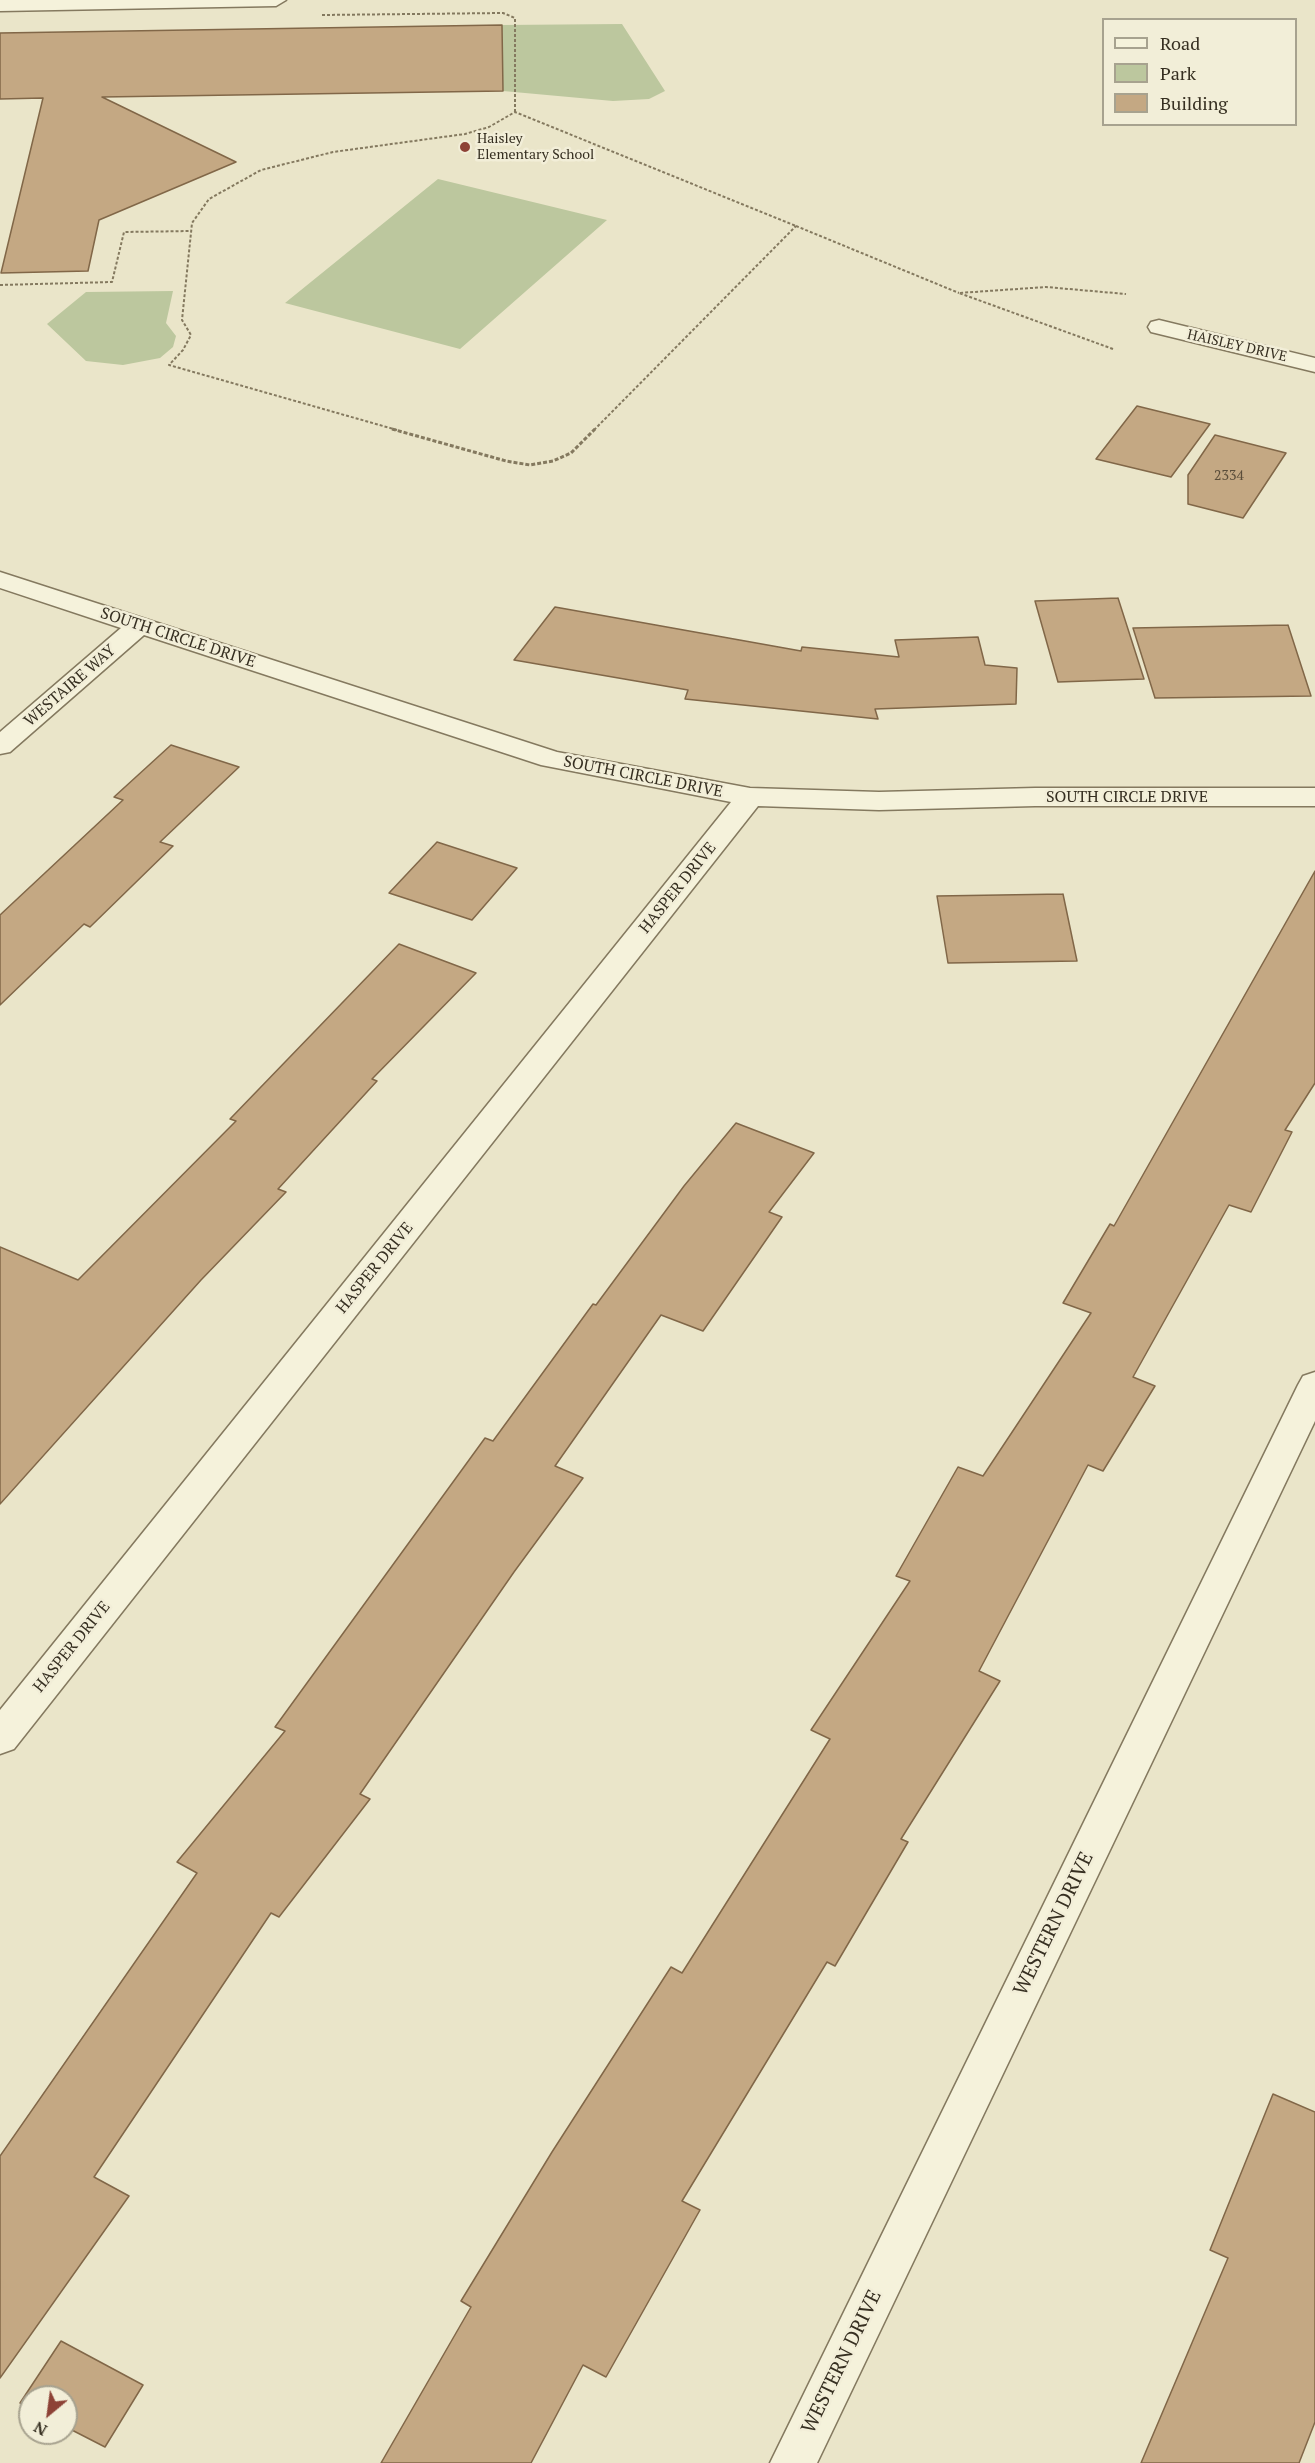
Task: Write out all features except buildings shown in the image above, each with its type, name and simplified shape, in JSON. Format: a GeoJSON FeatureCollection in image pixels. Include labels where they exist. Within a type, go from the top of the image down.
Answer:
{"type":"FeatureCollection","features":[{"type":"Feature","properties":{"kind":"street"},"geometry":{"type":"LineString","coordinates":[[0,5],[276,0]]}},
{"type":"Feature","properties":{"kind":"street","name":"HAISLEY DRIVE"},"geometry":{"type":"LineString","coordinates":[[1160,327],[1315,364]]}},
{"type":"Feature","properties":{"kind":"street","name":"SOUTH CIRCLE DRIVE"},"geometry":{"type":"LineString","coordinates":[[0,580],[551,759],[750,797],[879,801],[1035,796],[1315,797]]}},
{"type":"Feature","properties":{"kind":"street","name":"WESTAIRE WAY"},"geometry":{"type":"LineString","coordinates":[[0,746],[139,626]]}},
{"type":"Feature","properties":{"kind":"street","name":"HASPER DRIVE"},"geometry":{"type":"LineString","coordinates":[[0,1738],[750,797]]}},
{"type":"Feature","properties":{"kind":"street","name":"WESTERN DRIVE"},"geometry":{"type":"LineString","coordinates":[[793,2463],[1315,1385]]}},
{"type":"Feature","properties":{"kind":"path"},"geometry":{"type":"LineString","coordinates":[[322,15],[502,13],[515,18],[515,112]]}},
{"type":"Feature","properties":{"kind":"path"},"geometry":{"type":"LineString","coordinates":[[515,112],[959,293],[1113,350]]}},
{"type":"Feature","properties":{"kind":"path"},"geometry":{"type":"LineString","coordinates":[[515,112],[489,127],[465,135],[333,152],[261,170],[209,199],[192,223],[182,320],[191,335],[183,350],[169,365],[506,461],[530,465],[553,461],[570,453],[796,226]]}},
{"type":"Feature","properties":{"kind":"path"},"geometry":{"type":"LineString","coordinates":[[0,285],[112,282],[124,232],[191,231]]}},
{"type":"Feature","properties":{"kind":"path"},"geometry":{"type":"LineString","coordinates":[[959,293],[1046,287],[1136,295]]}},
{"type":"Feature","properties":{"kind":"green space"},"geometry":{"type":"Polygon","coordinates":[[[622,24],[665,91],[649,99],[613,101],[503,91],[502,25],[622,24]]]}},
{"type":"Feature","properties":{"kind":"green space"},"geometry":{"type":"Polygon","coordinates":[[[438,179],[607,220],[460,349],[285,303],[438,179]]]}},
{"type":"Feature","properties":{"kind":"green space"},"geometry":{"type":"Polygon","coordinates":[[[173,291],[166,323],[176,336],[173,347],[160,358],[123,365],[86,361],[47,324],[86,292],[173,291]]]}},
{"type":"Feature","properties":{"kind":"place","name":"Haisley Elementary School"},"geometry":{"type":"Point","coordinates":[465,147]}}]}
